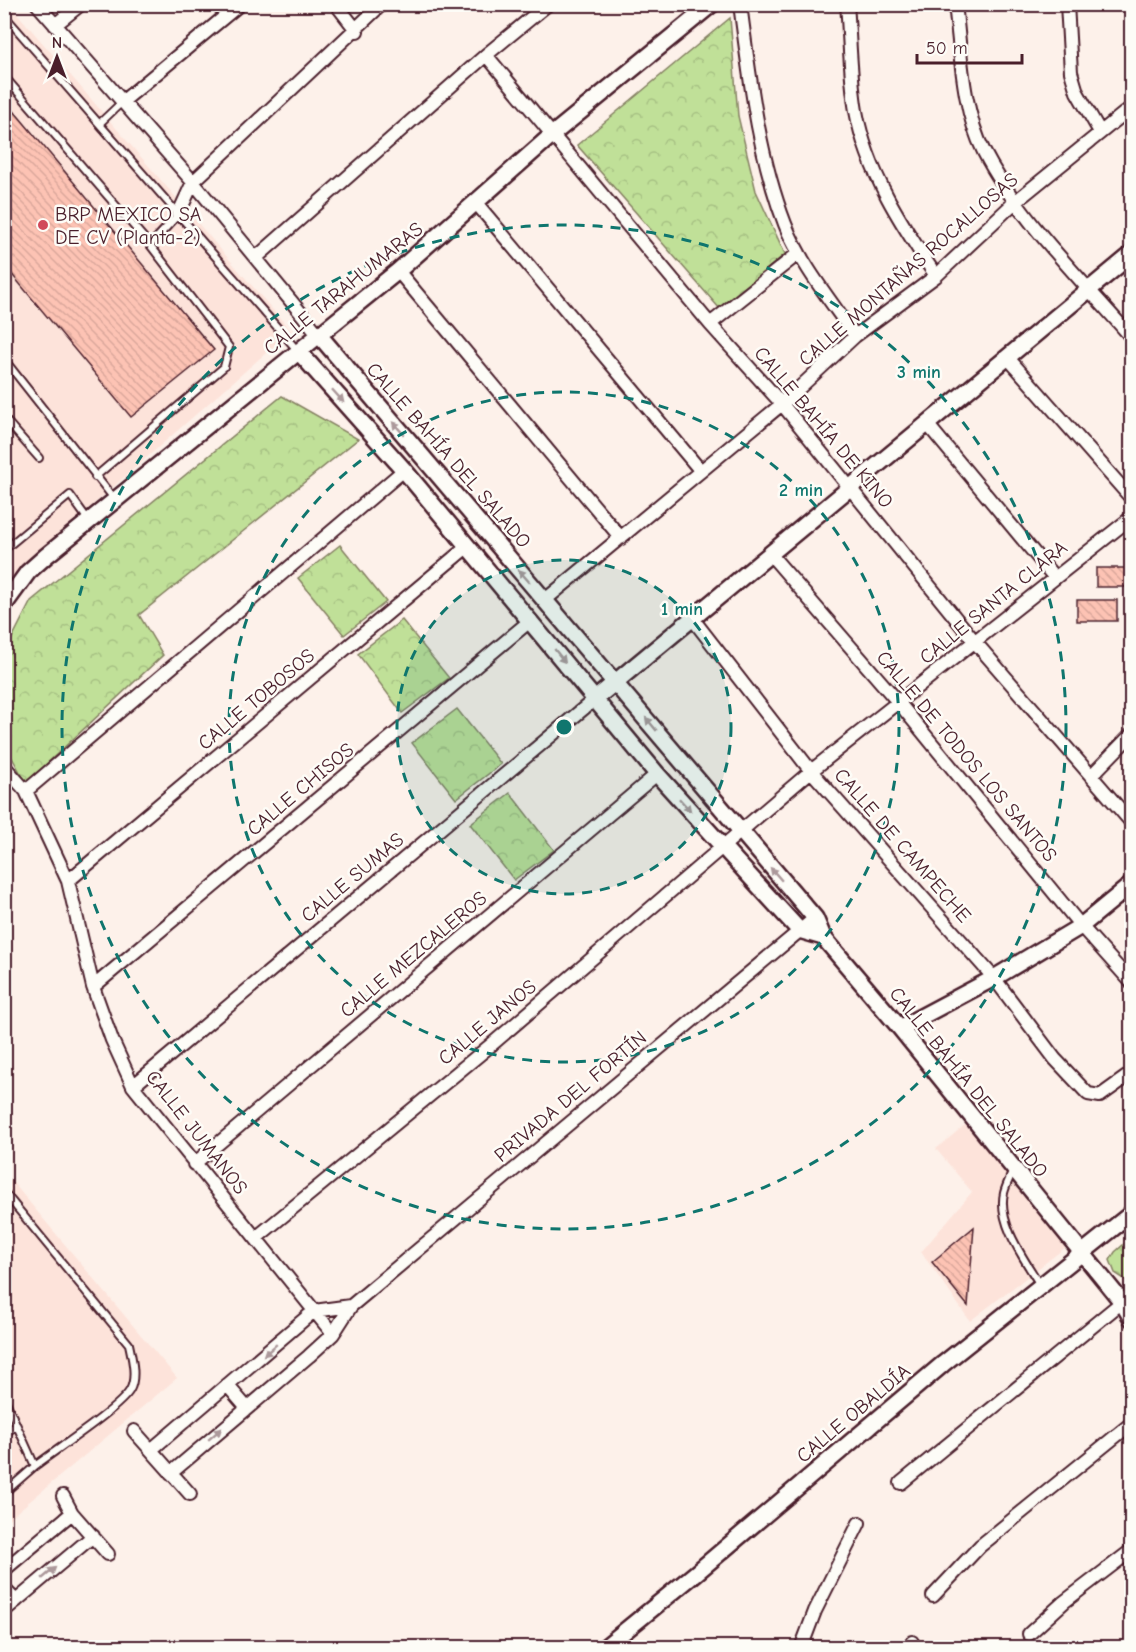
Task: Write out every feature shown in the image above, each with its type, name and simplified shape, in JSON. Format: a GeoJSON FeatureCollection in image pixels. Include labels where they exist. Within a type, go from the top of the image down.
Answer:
{"type":"FeatureCollection","features":[{"type":"Feature","properties":{"kind":"street","name":"CALLE BAHÍA DEL SALADO"},"geometry":{"type":"LineString","coordinates":[[37,4],[193,182],[319,335],[815,918],[823,938],[900,1028],[1122,1302],[1131,1319]]}},
{"type":"Feature","properties":{"kind":"street"},"geometry":{"type":"LineString","coordinates":[[55,25],[81,4]]}},
{"type":"Feature","properties":{"kind":"street"},"geometry":{"type":"LineString","coordinates":[[122,102],[240,4]]}},
{"type":"Feature","properties":{"kind":"street"},"geometry":{"type":"LineString","coordinates":[[336,4],[357,31]]}},
{"type":"Feature","properties":{"kind":"street"},"geometry":{"type":"LineString","coordinates":[[178,215],[193,182],[357,31],[382,4]]}},
{"type":"Feature","properties":{"kind":"street"},"geometry":{"type":"LineString","coordinates":[[256,257],[486,55],[548,4]]}},
{"type":"Feature","properties":{"kind":"street","name":"CALLE TARAHUMARAS"},"geometry":{"type":"LineString","coordinates":[[4,605],[28,572],[398,271],[477,204],[553,134],[712,4]]}},
{"type":"Feature","properties":{"kind":"street"},"geometry":{"type":"LineString","coordinates":[[740,4],[759,140],[785,224],[799,253],[855,336]]}},
{"type":"Feature","properties":{"kind":"street"},"geometry":{"type":"LineString","coordinates":[[847,4],[860,126],[878,180],[902,225],[936,276]]}},
{"type":"Feature","properties":{"kind":"street"},"geometry":{"type":"LineString","coordinates":[[955,4],[970,108],[983,151],[1015,202],[1131,339]]}},
{"type":"Feature","properties":{"kind":"street"},"geometry":{"type":"LineString","coordinates":[[1067,4],[1071,72],[1077,92],[1100,132]]}},
{"type":"Feature","properties":{"kind":"street","name":"CALLE BAHÍA DE KINO"},"geometry":{"type":"LineString","coordinates":[[486,55],[710,324],[782,404],[975,642],[1131,823]]}},
{"type":"Feature","properties":{"kind":"street","name":"CALLE MONTAÑAS ROCALLOSAS"},"geometry":{"type":"LineString","coordinates":[[545,600],[782,404],[855,336],[936,276],[1015,202],[1131,107]]}},
{"type":"Feature","properties":{"kind":"street"},"geometry":{"type":"LineString","coordinates":[[477,204],[700,470]]}},
{"type":"Feature","properties":{"kind":"street"},"geometry":{"type":"LineString","coordinates":[[710,324],[799,253]]}},
{"type":"Feature","properties":{"kind":"street"},"geometry":{"type":"LineString","coordinates":[[595,699],[928,425],[1131,254]]}},
{"type":"Feature","properties":{"kind":"street"},"geometry":{"type":"LineString","coordinates":[[398,271],[621,538]]}},
{"type":"Feature","properties":{"kind":"street"},"geometry":{"type":"LineString","coordinates":[[299,352],[404,470],[657,774],[799,930],[823,938]]}},
{"type":"Feature","properties":{"kind":"street"},"geometry":{"type":"LineString","coordinates":[[1008,358],[1131,499]]}},
{"type":"Feature","properties":{"kind":"street"},"geometry":{"type":"LineString","coordinates":[[928,425],[1055,578]]}},
{"type":"Feature","properties":{"kind":"street"},"geometry":{"type":"LineString","coordinates":[[26,791],[404,470]]}},
{"type":"Feature","properties":{"kind":"street","name":"CALLE SANTA CLARA"},"geometry":{"type":"LineString","coordinates":[[739,831],[811,771],[1131,517]]}},
{"type":"Feature","properties":{"kind":"street","name":"CALLE TOBOSOS"},"geometry":{"type":"LineString","coordinates":[[68,881],[468,546]]}},
{"type":"Feature","properties":{"kind":"street","name":"CALLE DE TODOS LOS SANTOS"},"geometry":{"type":"LineString","coordinates":[[771,555],[899,703],[1081,926],[1131,983]]}},
{"type":"Feature","properties":{"kind":"street","name":"CALLE DE CAMPECHE"},"geometry":{"type":"LineString","coordinates":[[692,618],[811,771],[994,978],[1055,1059],[1088,1094],[1106,1094],[1131,1073]]}},
{"type":"Feature","properties":{"kind":"street","name":"CALLE CHISOS"},"geometry":{"type":"LineString","coordinates":[[93,987],[531,620]]}},
{"type":"Feature","properties":{"kind":"street","name":"CALLE SUMAS"},"geometry":{"type":"LineString","coordinates":[[133,1086],[595,699]]}},
{"type":"Feature","properties":{"kind":"street"},"geometry":{"type":"LineString","coordinates":[[1091,776],[1131,734]]}},
{"type":"Feature","properties":{"kind":"street","name":"CALLE JUMANOS"},"geometry":{"type":"LineString","coordinates":[[4,766],[26,791],[68,881],[93,987],[112,1040],[133,1086],[333,1334]]}},
{"type":"Feature","properties":{"kind":"street","name":"CALLE MEZCALEROS"},"geometry":{"type":"LineString","coordinates":[[194,1164],[657,774]]}},
{"type":"Feature","properties":{"kind":"street","name":"CALLE JANOS"},"geometry":{"type":"LineString","coordinates":[[256,1238],[491,1045],[724,848],[739,831]]}},
{"type":"Feature","properties":{"kind":"street"},"geometry":{"type":"LineString","coordinates":[[900,1028],[994,978],[1081,926],[1131,884]]}},
{"type":"Feature","properties":{"kind":"street","name":"PRIVADA DEL FORTÍN"},"geometry":{"type":"LineString","coordinates":[[171,1473],[333,1334],[351,1306],[815,918]]}},
{"type":"Feature","properties":{"kind":"street","name":"CALLE OBALDÍA"},"geometry":{"type":"LineString","coordinates":[[604,1647],[696,1573],[943,1364],[1131,1213]]}},
{"type":"Feature","properties":{"kind":"street"},"geometry":{"type":"LineString","coordinates":[[901,1483],[1122,1302]]}},
{"type":"Feature","properties":{"kind":"street"},"geometry":{"type":"LineString","coordinates":[[152,1450],[315,1311],[351,1306]]}},
{"type":"Feature","properties":{"kind":"street"},"geometry":{"type":"LineString","coordinates":[[228,1386],[246,1407]]}},
{"type":"Feature","properties":{"kind":"street"},"geometry":{"type":"LineString","coordinates":[[933,1596],[980,1545],[1131,1423]]}},
{"type":"Feature","properties":{"kind":"street"},"geometry":{"type":"LineString","coordinates":[[134,1431],[190,1494]]}},
{"type":"Feature","properties":{"kind":"street"},"geometry":{"type":"LineString","coordinates":[[63,1496],[72,1513],[108,1554]]}},
{"type":"Feature","properties":{"kind":"street"},"geometry":{"type":"LineString","coordinates":[[4,1570],[72,1513]]}},
{"type":"Feature","properties":{"kind":"street"},"geometry":{"type":"LineString","coordinates":[[801,1647],[815,1611],[859,1524]]}},
{"type":"Feature","properties":{"kind":"street"},"geometry":{"type":"LineString","coordinates":[[4,1611],[93,1536]]}},
{"type":"Feature","properties":{"kind":"street"},"geometry":{"type":"LineString","coordinates":[[1029,1634],[1064,1602],[1131,1550]]}},
{"type":"Feature","properties":{"kind":"street"},"geometry":{"type":"LineString","coordinates":[[4,1589],[16,1601]]}},
{"type":"Feature","properties":{"kind":"lane"},"geometry":{"type":"LineString","coordinates":[[4,15],[299,352]]}},
{"type":"Feature","properties":{"kind":"lane"},"geometry":{"type":"LineString","coordinates":[[4,76],[150,245],[229,347],[229,356],[224,367],[206,385],[95,477]]}},
{"type":"Feature","properties":{"kind":"lane"},"geometry":{"type":"LineString","coordinates":[[100,123],[122,102]]}},
{"type":"Feature","properties":{"kind":"lane"},"geometry":{"type":"LineString","coordinates":[[150,245],[178,215]]}},
{"type":"Feature","properties":{"kind":"lane"},"geometry":{"type":"LineString","coordinates":[[4,359],[116,501]]}},
{"type":"Feature","properties":{"kind":"lane"},"geometry":{"type":"LineString","coordinates":[[4,418],[39,458]]}},
{"type":"Feature","properties":{"kind":"lane"},"geometry":{"type":"LineString","coordinates":[[4,550],[70,495],[89,522]]}},
{"type":"Feature","properties":{"kind":"lane"},"geometry":{"type":"LineString","coordinates":[[1013,1170],[1003,1194],[1006,1219],[1018,1248],[1041,1286]]}},
{"type":"Feature","properties":{"kind":"lane"},"geometry":{"type":"LineString","coordinates":[[4,1192],[129,1344],[134,1367],[131,1390],[116,1405],[35,1466],[4,1493]]}},
{"type":"Feature","properties":{"kind":"lane"},"geometry":{"type":"LineString","coordinates":[[4,1397],[6,1408],[35,1466]]}},
{"type":"Feature","properties":{"kind":"lane"},"geometry":{"type":"LineString","coordinates":[[4,1435],[16,1425]]}},
{"type":"Feature","properties":{"kind":"shaded area"},"geometry":{"type":"Polygon","coordinates":[[[9,4],[291,331],[14,574],[5,593],[4,5],[9,4]]]}},
{"type":"Feature","properties":{"kind":"shaded area"},"geometry":{"type":"Polygon","coordinates":[[[966,1124],[1066,1247],[970,1321],[921,1252],[972,1192],[936,1149],[966,1124]]]}},
{"type":"Feature","properties":{"kind":"shaded area"},"geometry":{"type":"Polygon","coordinates":[[[4,1172],[177,1378],[5,1522],[4,1522],[4,1172]]]}},
{"type":"Feature","properties":{"kind":"green space"},"geometry":{"type":"Polygon","coordinates":[[[730,18],[738,116],[756,191],[785,254],[720,309],[577,145],[730,18]]]}},
{"type":"Feature","properties":{"kind":"green space"},"geometry":{"type":"Polygon","coordinates":[[[282,396],[358,439],[139,615],[163,655],[26,783],[5,745],[4,654],[31,601],[282,396]]]}},
{"type":"Feature","properties":{"kind":"green space"},"geometry":{"type":"Polygon","coordinates":[[[340,545],[386,602],[344,635],[298,578],[340,545]]]}},
{"type":"Feature","properties":{"kind":"green space"},"geometry":{"type":"Polygon","coordinates":[[[402,620],[449,678],[402,713],[358,654],[402,620]]]}},
{"type":"Feature","properties":{"kind":"green space"},"geometry":{"type":"Polygon","coordinates":[[[457,709],[501,764],[456,799],[412,743],[457,709]]]}},
{"type":"Feature","properties":{"kind":"green space"},"geometry":{"type":"Polygon","coordinates":[[[510,793],[554,850],[514,880],[470,824],[510,793]]]}},
{"type":"Feature","properties":{"kind":"green space"},"geometry":{"type":"Polygon","coordinates":[[[1131,1238],[1131,1280],[1129,1282],[1115,1273],[1110,1260],[1115,1252],[1131,1238]]]}},
{"type":"Feature","properties":{"kind":"building"},"geometry":{"type":"Polygon","coordinates":[[[4,99],[214,350],[131,417],[4,265],[4,99]]]}},
{"type":"Feature","properties":{"kind":"building"},"geometry":{"type":"Polygon","coordinates":[[[1096,568],[1132,568],[1132,587],[1096,587],[1096,568]]]}},
{"type":"Feature","properties":{"kind":"building"},"geometry":{"type":"Polygon","coordinates":[[[1077,600],[1117,600],[1117,621],[1077,621],[1077,600]]]}},
{"type":"Feature","properties":{"kind":"building"},"geometry":{"type":"Polygon","coordinates":[[[974,1227],[968,1306],[932,1262],[974,1227]]]}},
{"type":"Feature","properties":{"kind":"place","name":"BRP MEXICO SA DE CV (Planta-2)"},"geometry":{"type":"Point","coordinates":[43,225]}}]}
